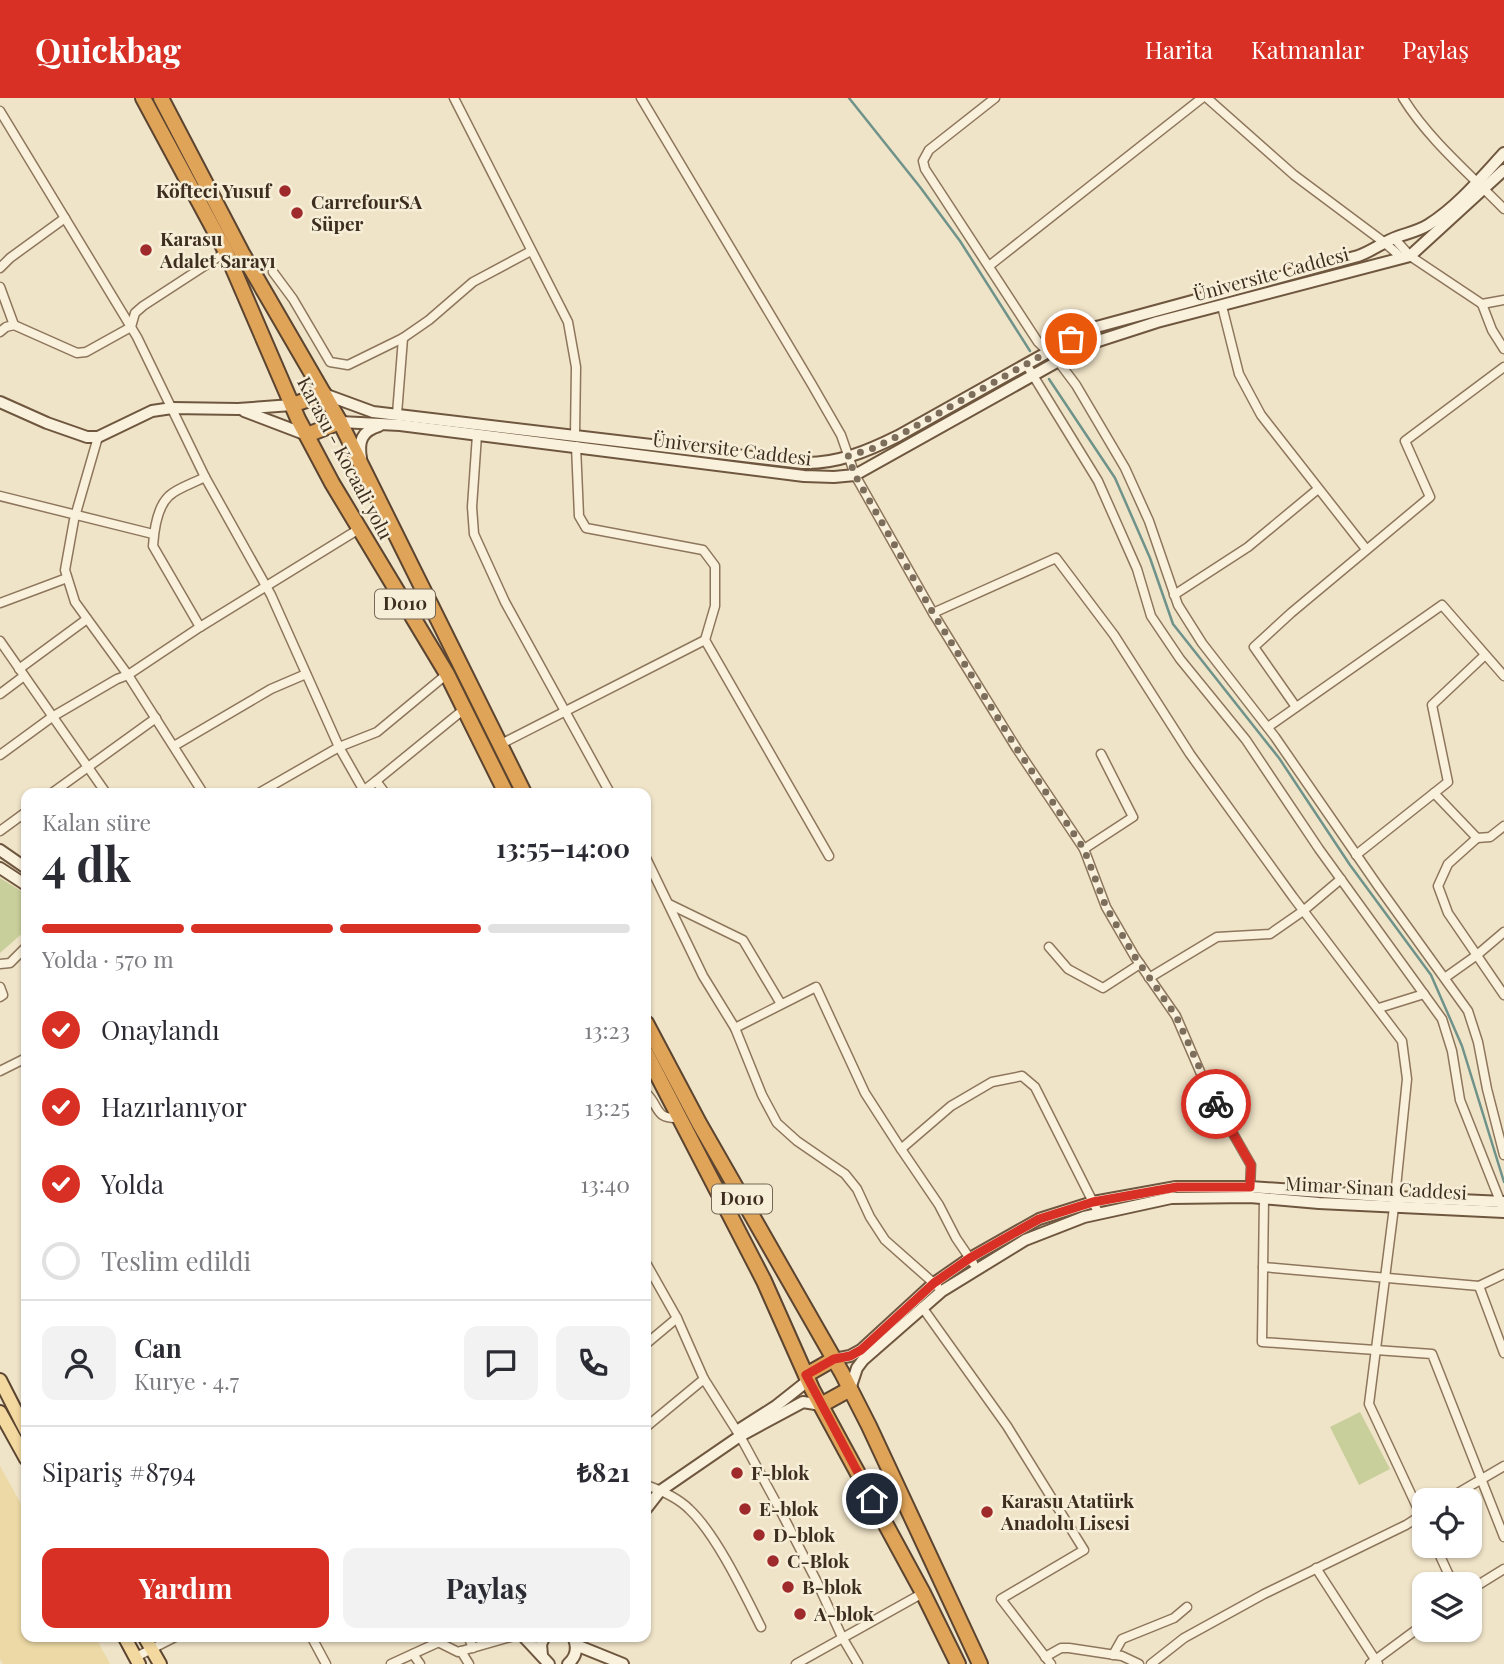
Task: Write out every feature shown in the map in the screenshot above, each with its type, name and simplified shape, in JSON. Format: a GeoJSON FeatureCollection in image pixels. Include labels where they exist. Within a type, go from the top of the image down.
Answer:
{"type":"FeatureCollection","features":[{"type":"Feature","properties":{"kind":"highway","name":"Karasu - Kocaali yolu"},"geometry":{"type":"LineString","coordinates":[[143,98],[226,252],[307,435],[359,529],[447,674],[503,788]]}},
{"type":"Feature","properties":{"kind":"highway","name":"Karasu - Kocaali yolu"},"geometry":{"type":"LineString","coordinates":[[161,98],[242,253],[340,422],[521,788]]}},
{"type":"Feature","properties":{"kind":"highway"},"geometry":{"type":"LineString","coordinates":[[292,405],[324,394]]}},
{"type":"Feature","properties":{"kind":"highway"},"geometry":{"type":"LineString","coordinates":[[307,435],[340,422]]}},
{"type":"Feature","properties":{"kind":"highway","name":"D010"},"geometry":{"type":"LineString","coordinates":[[651,1033],[699,1124],[850,1389],[980,1664]]}},
{"type":"Feature","properties":{"kind":"highway","name":"D010"},"geometry":{"type":"LineString","coordinates":[[651,1063],[764,1281],[812,1389],[923,1593],[958,1664]]}},
{"type":"Feature","properties":{"kind":"highway"},"geometry":{"type":"LineString","coordinates":[[806,1375],[834,1359]]}},
{"type":"Feature","properties":{"kind":"highway"},"geometry":{"type":"LineString","coordinates":[[821,1405],[850,1389]]}},
{"type":"Feature","properties":{"kind":"main road"},"geometry":{"type":"LineString","coordinates":[[324,394],[373,412],[576,441],[803,463],[832,463],[898,436],[1098,326],[1358,256],[1390,240],[1414,232],[1481,185],[1504,153]]}},
{"type":"Feature","properties":{"kind":"main road","name":"Üniversite Caddesi"},"geometry":{"type":"LineString","coordinates":[[340,422],[576,441],[803,476],[855,475],[1089,344],[1406,257],[1481,185],[1504,170]]}},
{"type":"Feature","properties":{"kind":"main road"},"geometry":{"type":"LineString","coordinates":[[0,402],[78,436],[98,437],[152,411],[172,408],[238,409],[292,405]]}},
{"type":"Feature","properties":{"kind":"main road"},"geometry":{"type":"LineString","coordinates":[[238,409],[307,435]]}},
{"type":"Feature","properties":{"kind":"main road"},"geometry":{"type":"LineString","coordinates":[[362,468],[360,452],[363,435],[369,429],[390,424]]}},
{"type":"Feature","properties":{"kind":"main road"},"geometry":{"type":"LineString","coordinates":[[0,850],[21,864]]}},
{"type":"Feature","properties":{"kind":"main road"},"geometry":{"type":"LineString","coordinates":[[0,868],[21,883]]}},
{"type":"Feature","properties":{"kind":"main road","name":"Mimar Sinan Caddesi"},"geometry":{"type":"LineString","coordinates":[[834,1359],[850,1356],[861,1350],[970,1258],[1039,1219],[1093,1202],[1177,1187],[1503,1207]]}},
{"type":"Feature","properties":{"kind":"main road","name":"Mimar Sinan Caddesi"},"geometry":{"type":"LineString","coordinates":[[850,1389],[863,1360],[922,1307],[938,1287],[1025,1240],[1099,1214],[1171,1198],[1250,1192],[1264,1199],[1395,1202]]}},
{"type":"Feature","properties":{"kind":"main road"},"geometry":{"type":"LineString","coordinates":[[653,1488],[739,1434],[805,1383],[806,1375]]}},
{"type":"Feature","properties":{"kind":"main road"},"geometry":{"type":"LineString","coordinates":[[0,1380],[21,1421]]}},
{"type":"Feature","properties":{"kind":"main road"},"geometry":{"type":"LineString","coordinates":[[739,1434],[803,1402],[821,1405]]}},
{"type":"Feature","properties":{"kind":"main road"},"geometry":{"type":"LineString","coordinates":[[0,1412],[21,1450]]}},
{"type":"Feature","properties":{"kind":"main road"},"geometry":{"type":"LineString","coordinates":[[127,1642],[137,1661]]}},
{"type":"Feature","properties":{"kind":"main road"},"geometry":{"type":"LineString","coordinates":[[147,1642],[160,1664]]}},
{"type":"Feature","properties":{"kind":"main road"},"geometry":{"type":"LineString","coordinates":[[528,1642],[544,1661]]}},
{"type":"Feature","properties":{"kind":"main road"},"geometry":{"type":"LineString","coordinates":[[542,1642],[544,1661]]}},
{"type":"Feature","properties":{"kind":"main road"},"geometry":{"type":"LineString","coordinates":[[568,1664],[575,1656],[574,1642]]}},
{"type":"Feature","properties":{"kind":"main road"},"geometry":{"type":"LineString","coordinates":[[580,1642],[623,1664]]}},
{"type":"Feature","properties":{"kind":"street"},"geometry":{"type":"LineString","coordinates":[[454,98],[568,322],[576,367],[579,516],[586,528],[703,550],[715,566],[715,606],[705,640],[829,856]]}},
{"type":"Feature","properties":{"kind":"street"},"geometry":{"type":"LineString","coordinates":[[641,98],[841,435],[855,475],[933,613],[1017,749],[1084,849],[1106,907],[1140,964],[1176,1016],[1208,1090],[1251,1165],[1250,1192]]}},
{"type":"Feature","properties":{"kind":"street"},"geometry":{"type":"LineString","coordinates":[[995,98],[929,150],[923,161],[925,169],[1038,342],[1059,361],[1082,395],[1125,468],[1149,521],[1178,606],[1202,643],[1268,727],[1468,1012],[1478,1042],[1504,1155]]}},
{"type":"Feature","properties":{"kind":"street"},"geometry":{"type":"LineString","coordinates":[[989,266],[1202,98]]}},
{"type":"Feature","properties":{"kind":"street"},"geometry":{"type":"LineString","coordinates":[[1208,98],[1294,176],[1390,240],[1406,257],[1482,304],[1492,330],[1504,349]]}},
{"type":"Feature","properties":{"kind":"street"},"geometry":{"type":"LineString","coordinates":[[1403,98],[1455,160],[1504,209]]}},
{"type":"Feature","properties":{"kind":"street"},"geometry":{"type":"LineString","coordinates":[[0,111],[131,327],[205,477],[266,587],[339,747],[361,788]]}},
{"type":"Feature","properties":{"kind":"street"},"geometry":{"type":"LineString","coordinates":[[0,268],[65,218]]}},
{"type":"Feature","properties":{"kind":"street"},"geometry":{"type":"LineString","coordinates":[[273,272],[293,299],[330,362],[348,365],[403,338],[429,320],[473,282],[531,251]]}},
{"type":"Feature","properties":{"kind":"street"},"geometry":{"type":"LineString","coordinates":[[0,332],[14,325],[77,353],[86,352],[131,327],[135,313],[143,306],[226,252]]}},
{"type":"Feature","properties":{"kind":"street"},"geometry":{"type":"LineString","coordinates":[[0,287],[14,325]]}},
{"type":"Feature","properties":{"kind":"street"},"geometry":{"type":"LineString","coordinates":[[1482,304],[1504,300]]}},
{"type":"Feature","properties":{"kind":"street"},"geometry":{"type":"LineString","coordinates":[[1222,306],[1239,374],[1261,415],[1367,549]]}},
{"type":"Feature","properties":{"kind":"street"},"geometry":{"type":"LineString","coordinates":[[397,414],[403,338]]}},
{"type":"Feature","properties":{"kind":"street"},"geometry":{"type":"LineString","coordinates":[[1026,364],[1062,426],[1080,449],[1104,493],[1137,569],[1151,616],[1180,659],[1246,740],[1341,879],[1442,1019],[1452,1051],[1460,1100],[1503,1207]]}},
{"type":"Feature","properties":{"kind":"street"},"geometry":{"type":"LineString","coordinates":[[1296,707],[1254,647],[1291,612],[1430,497],[1405,441],[1504,367]]}},
{"type":"Feature","properties":{"kind":"street"},"geometry":{"type":"LineString","coordinates":[[477,435],[472,507],[474,534],[505,602],[607,788]]}},
{"type":"Feature","properties":{"kind":"street"},"geometry":{"type":"LineString","coordinates":[[98,437],[76,514],[65,570],[67,578],[75,602],[128,676],[200,788]]}},
{"type":"Feature","properties":{"kind":"street"},"geometry":{"type":"LineString","coordinates":[[200,627],[153,546],[153,534],[168,497],[205,477]]}},
{"type":"Feature","properties":{"kind":"street"},"geometry":{"type":"LineString","coordinates":[[1174,595],[1248,547],[1318,489]]}},
{"type":"Feature","properties":{"kind":"street"},"geometry":{"type":"LineString","coordinates":[[0,496],[153,534]]}},
{"type":"Feature","properties":{"kind":"street"},"geometry":{"type":"LineString","coordinates":[[0,755],[52,718],[117,679],[128,676],[200,627],[359,529]]}},
{"type":"Feature","properties":{"kind":"street"},"geometry":{"type":"LineString","coordinates":[[933,613],[1056,558],[1114,635],[1190,754],[1303,911],[1402,1041],[1407,1079],[1395,1202],[1368,1405],[1412,1495]]}},
{"type":"Feature","properties":{"kind":"street"},"geometry":{"type":"LineString","coordinates":[[0,603],[67,578]]}},
{"type":"Feature","properties":{"kind":"street"},"geometry":{"type":"LineString","coordinates":[[1268,727],[1442,605],[1504,676]]}},
{"type":"Feature","properties":{"kind":"street"},"geometry":{"type":"LineString","coordinates":[[0,694],[21,672],[87,619]]}},
{"type":"Feature","properties":{"kind":"street"},"geometry":{"type":"LineString","coordinates":[[499,745],[705,640]]}},
{"type":"Feature","properties":{"kind":"street"},"geometry":{"type":"LineString","coordinates":[[0,642],[103,788]]}},
{"type":"Feature","properties":{"kind":"street"},"geometry":{"type":"LineString","coordinates":[[1356,855],[1448,782],[1432,705],[1485,655]]}},
{"type":"Feature","properties":{"kind":"street"},"geometry":{"type":"LineString","coordinates":[[174,746],[271,689],[306,674]]}},
{"type":"Feature","properties":{"kind":"street"},"geometry":{"type":"LineString","coordinates":[[268,788],[339,747],[377,732],[447,674]]}},
{"type":"Feature","properties":{"kind":"street"},"geometry":{"type":"LineString","coordinates":[[368,788],[463,710]]}},
{"type":"Feature","properties":{"kind":"street"},"geometry":{"type":"LineString","coordinates":[[60,788],[156,718]]}},
{"type":"Feature","properties":{"kind":"street"},"geometry":{"type":"LineString","coordinates":[[1084,849],[1133,817],[1101,754]]}},
{"type":"Feature","properties":{"kind":"street"},"geometry":{"type":"LineString","coordinates":[[376,781],[381,788]]}},
{"type":"Feature","properties":{"kind":"street"},"geometry":{"type":"LineString","coordinates":[[1434,793],[1477,838]]}},
{"type":"Feature","properties":{"kind":"street"},"geometry":{"type":"LineString","coordinates":[[0,831],[21,815]]}},
{"type":"Feature","properties":{"kind":"street"},"geometry":{"type":"LineString","coordinates":[[1504,826],[1490,837],[1477,838],[1448,864],[1438,886],[1448,913],[1504,995]]}},
{"type":"Feature","properties":{"kind":"street"},"geometry":{"type":"LineString","coordinates":[[651,868],[703,976],[735,1028],[762,1095],[777,1123],[797,1141],[845,1174],[857,1189],[885,1240],[938,1287]]}},
{"type":"Feature","properties":{"kind":"street"},"geometry":{"type":"LineString","coordinates":[[1149,978],[1217,937],[1270,934],[1341,879]]}},
{"type":"Feature","properties":{"kind":"street"},"geometry":{"type":"LineString","coordinates":[[669,904],[743,940],[781,1004]]}},
{"type":"Feature","properties":{"kind":"street"},"geometry":{"type":"LineString","coordinates":[[1446,978],[1504,932]]}},
{"type":"Feature","properties":{"kind":"street"},"geometry":{"type":"LineString","coordinates":[[1049,947],[1068,969],[1103,988],[1140,964]]}},
{"type":"Feature","properties":{"kind":"street"},"geometry":{"type":"LineString","coordinates":[[0,964],[10,963],[21,952]]}},
{"type":"Feature","properties":{"kind":"street"},"geometry":{"type":"LineString","coordinates":[[735,1028],[816,987],[865,1093],[977,1268]]}},
{"type":"Feature","properties":{"kind":"street"},"geometry":{"type":"LineString","coordinates":[[1379,1008],[1424,994]]}},
{"type":"Feature","properties":{"kind":"street"},"geometry":{"type":"LineString","coordinates":[[0,1071],[21,1060]]}},
{"type":"Feature","properties":{"kind":"street"},"geometry":{"type":"LineString","coordinates":[[901,1149],[951,1106],[992,1082],[1022,1076],[1035,1087],[1099,1214]]}},
{"type":"Feature","properties":{"kind":"street"},"geometry":{"type":"LineString","coordinates":[[651,1101],[659,1114],[667,1118],[678,1118]]}},
{"type":"Feature","properties":{"kind":"street"},"geometry":{"type":"LineString","coordinates":[[1264,1199],[1262,1342],[1432,1354],[1504,1538]]}},
{"type":"Feature","properties":{"kind":"street"},"geometry":{"type":"LineString","coordinates":[[1263,1267],[1479,1286],[1504,1274]]}},
{"type":"Feature","properties":{"kind":"street"},"geometry":{"type":"LineString","coordinates":[[651,1274],[677,1318],[704,1379],[739,1434],[858,1664]]}},
{"type":"Feature","properties":{"kind":"street"},"geometry":{"type":"LineString","coordinates":[[1479,1286],[1504,1353]]}},
{"type":"Feature","properties":{"kind":"street"},"geometry":{"type":"LineString","coordinates":[[922,1307],[1007,1426],[1084,1550],[1001,1598],[1048,1660],[1061,1648],[1084,1649],[1122,1656],[1139,1664]]}},
{"type":"Feature","properties":{"kind":"street"},"geometry":{"type":"LineString","coordinates":[[651,1341],[677,1318]]}},
{"type":"Feature","properties":{"kind":"street"},"geometry":{"type":"LineString","coordinates":[[651,1423],[704,1379]]}},
{"type":"Feature","properties":{"kind":"street"},"geometry":{"type":"LineString","coordinates":[[1466,1488],[1504,1466]]}},
{"type":"Feature","properties":{"kind":"street"},"geometry":{"type":"LineString","coordinates":[[653,1488],[689,1508],[743,1590],[761,1627]]}},
{"type":"Feature","properties":{"kind":"street"},"geometry":{"type":"LineString","coordinates":[[1150,1664],[1184,1638],[1316,1568],[1412,1522]]}},
{"type":"Feature","properties":{"kind":"street"},"geometry":{"type":"LineString","coordinates":[[1316,1568],[1374,1663],[1412,1633]]}},
{"type":"Feature","properties":{"kind":"street"},"geometry":{"type":"LineString","coordinates":[[1482,1583],[1504,1569]]}},
{"type":"Feature","properties":{"kind":"street"},"geometry":{"type":"LineString","coordinates":[[796,1664],[923,1593]]}},
{"type":"Feature","properties":{"kind":"street"},"geometry":{"type":"LineString","coordinates":[[1113,1655],[1122,1639],[1174,1618],[1187,1607]]}},
{"type":"Feature","properties":{"kind":"street"},"geometry":{"type":"LineString","coordinates":[[137,1661],[165,1642]]}},
{"type":"Feature","properties":{"kind":"street"},"geometry":{"type":"LineString","coordinates":[[314,1642],[327,1664]]}},
{"type":"Feature","properties":{"kind":"street"},"geometry":{"type":"LineString","coordinates":[[391,1664],[439,1642],[458,1652],[494,1642]]}},
{"type":"Feature","properties":{"kind":"street"},"geometry":{"type":"LineString","coordinates":[[470,1642],[473,1648]]}},
{"type":"Feature","properties":{"kind":"street"},"geometry":{"type":"LineString","coordinates":[[461,1651],[469,1664]]}},
{"type":"Feature","properties":{"kind":"street"},"geometry":{"type":"LineString","coordinates":[[413,1654],[420,1664]]}},
{"type":"Feature","properties":{"kind":"green space"},"geometry":{"type":"Polygon","coordinates":[[[0,878],[21,891],[21,934],[0,953],[0,878]]]}},
{"type":"Feature","properties":{"kind":"green space"},"geometry":{"type":"Polygon","coordinates":[[[1360,1412],[1390,1469],[1359,1485],[1330,1427],[1360,1412]]]}},
{"type":"Feature","properties":{"kind":"sand"},"geometry":{"type":"Polygon","coordinates":[[[0,1466],[21,1504],[21,1642],[98,1642],[110,1664],[3,1664],[0,1659],[0,1466]]]}},
{"type":"Feature","properties":{"kind":"waterway"},"geometry":{"type":"LineString","coordinates":[[849,98],[960,241],[1030,351]]}},
{"type":"Feature","properties":{"kind":"waterway"},"geometry":{"type":"LineString","coordinates":[[1049,379],[1115,478],[1150,558],[1173,624],[1279,758],[1350,865],[1431,975],[1462,1046],[1504,1182]]}},
{"type":"Feature","properties":{"kind":"way so far"},"geometry":{"type":"LineString","coordinates":[[1071,339],[898,436],[874,448],[848,456],[855,475],[933,613],[1017,749],[1084,849],[1106,907],[1135,957],[1176,1016],[1216,1104]]}},
{"type":"Feature","properties":{"kind":"place","name":"Köfteci Yusuf"},"geometry":{"type":"Point","coordinates":[285,191]}},
{"type":"Feature","properties":{"kind":"place","name":"CarrefourSA Süper"},"geometry":{"type":"Point","coordinates":[297,213]}},
{"type":"Feature","properties":{"kind":"place","name":"Karasu Adalet Sarayı"},"geometry":{"type":"Point","coordinates":[146,250]}},
{"type":"Feature","properties":{"kind":"place","name":"F-blok"},"geometry":{"type":"Point","coordinates":[737,1473]}},
{"type":"Feature","properties":{"kind":"place","name":"E-blok"},"geometry":{"type":"Point","coordinates":[745,1509]}},
{"type":"Feature","properties":{"kind":"place","name":"Karasu Atatürk Anadolu Lisesi"},"geometry":{"type":"Point","coordinates":[987,1512]}},
{"type":"Feature","properties":{"kind":"place","name":"D-blok"},"geometry":{"type":"Point","coordinates":[759,1535]}},
{"type":"Feature","properties":{"kind":"place","name":"C-Blok"},"geometry":{"type":"Point","coordinates":[773,1561]}},
{"type":"Feature","properties":{"kind":"place","name":"B-blok"},"geometry":{"type":"Point","coordinates":[788,1587]}},
{"type":"Feature","properties":{"kind":"place","name":"A-blok"},"geometry":{"type":"Point","coordinates":[800,1614]}},
{"type":"Feature","properties":{"kind":"route"},"geometry":{"type":"LineString","coordinates":[[872,1499],[806,1375],[834,1359],[850,1356],[861,1350],[934,1283],[970,1258],[1039,1219],[1093,1202],[1177,1187],[1250,1187],[1251,1165],[1216,1104]]}}]}
